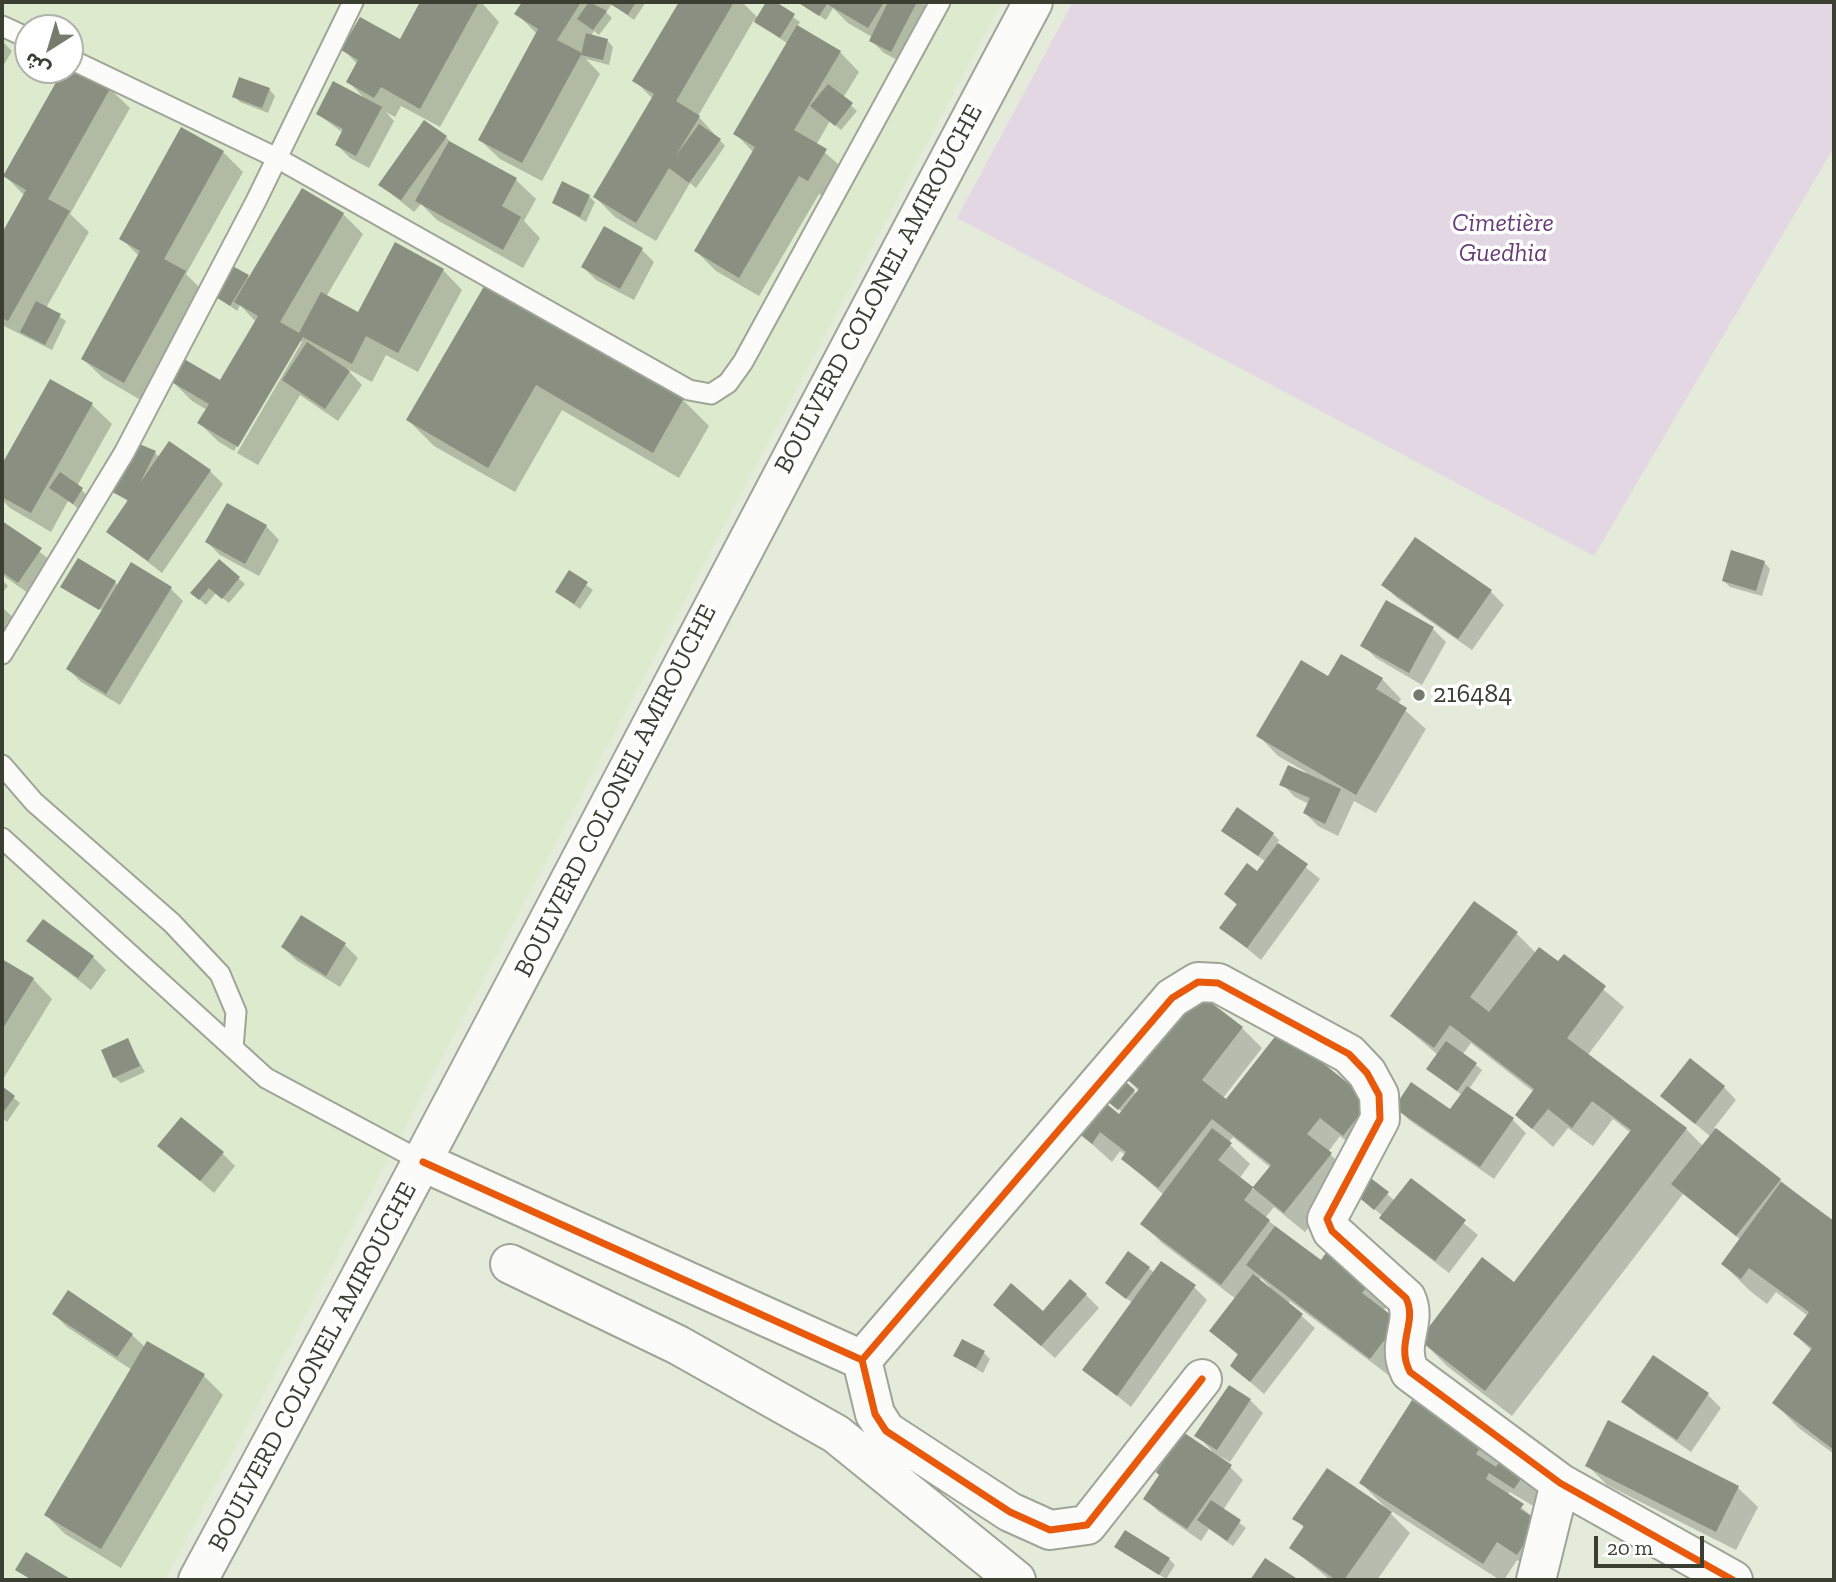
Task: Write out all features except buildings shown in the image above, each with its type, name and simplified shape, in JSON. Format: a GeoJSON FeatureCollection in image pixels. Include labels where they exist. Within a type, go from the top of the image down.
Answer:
{"type":"FeatureCollection","features":[{"type":"Feature","properties":{"kind":"street","name":"BOULVERD COLONEL AMIROUCHE"},"geometry":{"type":"LineString","coordinates":[[198,1580],[423,1162],[765,504],[1033,2]]}},
{"type":"Feature","properties":{"kind":"street"},"geometry":{"type":"LineString","coordinates":[[862,1360],[1172,998],[1198,982],[1218,984],[1349,1054],[1367,1073],[1379,1095],[1380,1119],[1327,1219],[1332,1231],[1406,1298],[1411,1308],[1402,1352],[1410,1372],[1560,1483],[1733,1580]]}},
{"type":"Feature","properties":{"kind":"street"},"geometry":{"type":"LineString","coordinates":[[423,1162],[862,1360]]}},
{"type":"Feature","properties":{"kind":"street"},"geometry":{"type":"LineString","coordinates":[[510,1264],[678,1345],[836,1434],[1016,1580]]}},
{"type":"Feature","properties":{"kind":"street"},"geometry":{"type":"LineString","coordinates":[[862,1360],[875,1414],[886,1431],[1010,1512],[1050,1530],[1087,1525],[1202,1379]]}},
{"type":"Feature","properties":{"kind":"street"},"geometry":{"type":"LineString","coordinates":[[1536,1580],[1560,1483]]}},
{"type":"Feature","properties":{"kind":"lane"},"geometry":{"type":"LineString","coordinates":[[2,654],[124,453],[277,158],[353,2]]}},
{"type":"Feature","properties":{"kind":"lane"},"geometry":{"type":"LineString","coordinates":[[84,65],[277,158],[689,390],[711,394],[728,383],[743,362],[940,2]]}},
{"type":"Feature","properties":{"kind":"lane"},"geometry":{"type":"LineString","coordinates":[[2,765],[34,802],[172,923],[220,974],[236,1012],[233,1048]]}},
{"type":"Feature","properties":{"kind":"lane"},"geometry":{"type":"LineString","coordinates":[[2,838],[266,1078],[423,1162]]}},
{"type":"Feature","properties":{"kind":"shaded area"},"geometry":{"type":"Polygon","coordinates":[[[2,2],[1002,2],[165,1580],[2,1580],[2,2]]]}},
{"type":"Feature","properties":{"kind":"green space","name":"Cimetière Guedhia"},"geometry":{"type":"Polygon","coordinates":[[[1073,2],[1834,2],[1834,147],[1594,556],[957,218],[1073,2]]]}},
{"type":"Feature","properties":{"kind":"cycle path"},"geometry":{"type":"LineString","coordinates":[[423,1162],[862,1360],[1172,998],[1198,982],[1218,983],[1349,1054],[1367,1073],[1379,1095],[1380,1119],[1327,1219],[1332,1231],[1406,1298],[1410,1316],[1405,1352],[1410,1372],[1560,1483],[1733,1580]]}},
{"type":"Feature","properties":{"kind":"cycle path"},"geometry":{"type":"LineString","coordinates":[[862,1360],[875,1414],[886,1431],[1010,1512],[1050,1530],[1087,1525],[1202,1379]]}},
{"type":"Feature","properties":{"kind":"place","name":"216484"},"geometry":{"type":"Point","coordinates":[1419,695]}}]}
